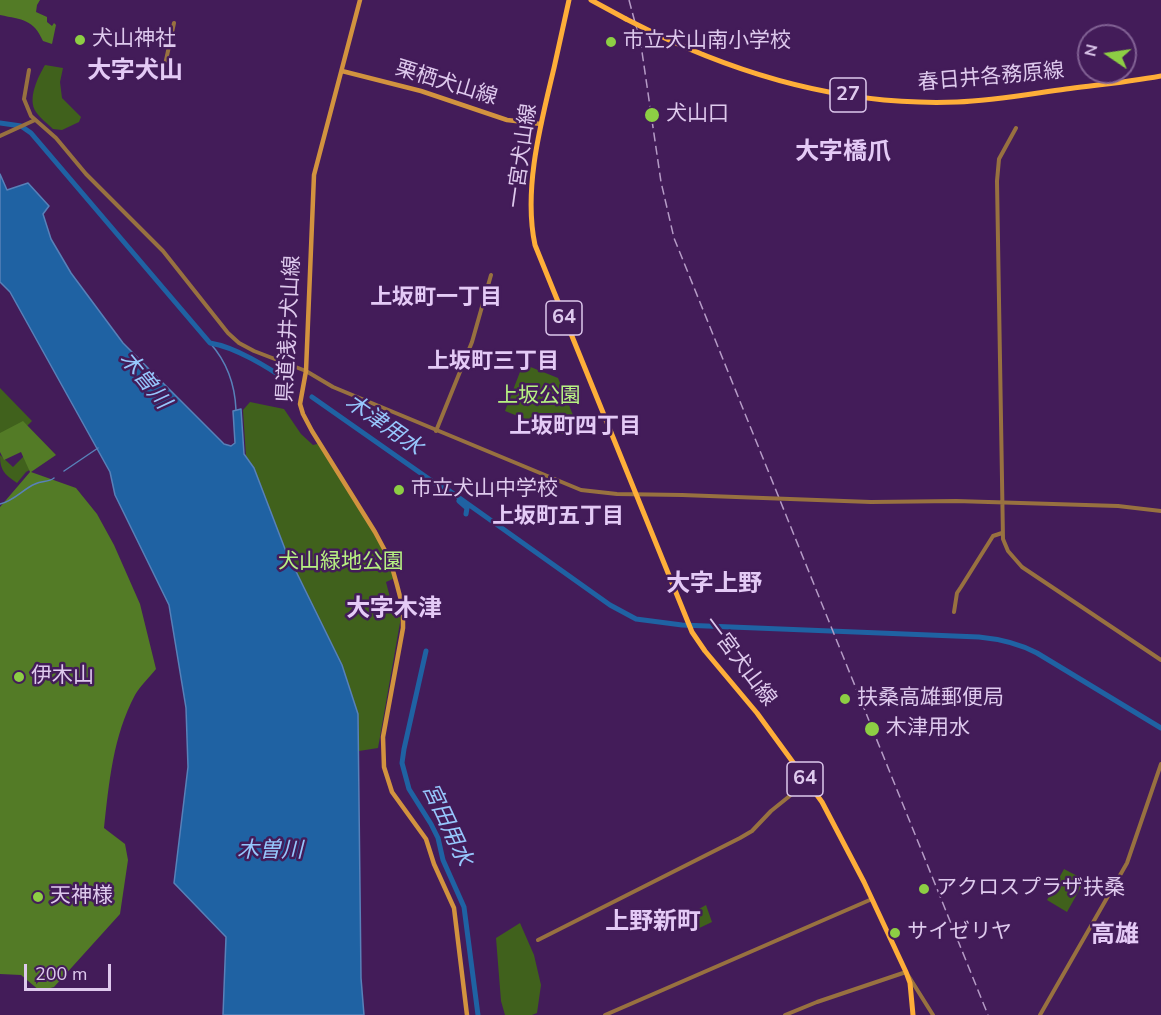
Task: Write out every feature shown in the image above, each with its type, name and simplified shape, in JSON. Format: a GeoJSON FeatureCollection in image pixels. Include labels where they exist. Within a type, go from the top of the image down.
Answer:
{"type":"FeatureCollection","features":[{"type":"Feature","properties":{"kind":"main road","name":"県道浅井犬山線"},"geometry":{"type":"LineString","coordinates":[[360,0],[314,175],[306,371],[300,398],[303,414],[390,560],[397,585],[403,628],[383,738],[384,767],[392,792],[426,838],[434,864],[451,901],[456,917],[467,1015]]}},
{"type":"Feature","properties":{"kind":"main road","name":"一宮犬山線"},"geometry":{"type":"LineString","coordinates":[[569,0],[541,124],[530,203],[535,245],[692,632],[757,713],[830,814],[906,972],[910,983],[913,1015]]}},
{"type":"Feature","properties":{"kind":"main road","name":"春日井各務原線"},"geometry":{"type":"LineString","coordinates":[[591,0],[695,52],[753,74],[809,88],[891,101],[960,102],[1161,76]]}},
{"type":"Feature","properties":{"kind":"main road","name":"栗栖犬山線"},"geometry":{"type":"LineString","coordinates":[[342,71],[421,91],[507,120],[541,124]]}},
{"type":"Feature","properties":{"kind":"street"},"geometry":{"type":"LineString","coordinates":[[165,65],[174,23]]}},
{"type":"Feature","properties":{"kind":"street"},"geometry":{"type":"LineString","coordinates":[[29,70],[24,99],[33,122],[56,138],[86,174],[163,251],[228,333],[240,343],[254,351],[306,371],[333,387],[581,490],[636,495],[1118,506],[1161,511]]}},
{"type":"Feature","properties":{"kind":"street"},"geometry":{"type":"LineString","coordinates":[[0,136],[33,122]]}},
{"type":"Feature","properties":{"kind":"street"},"geometry":{"type":"LineString","coordinates":[[1016,128],[999,159],[997,181],[1002,533],[1008,551],[1022,567],[1161,660]]}},
{"type":"Feature","properties":{"kind":"street"},"geometry":{"type":"LineString","coordinates":[[436,430],[472,342],[491,275]]}},
{"type":"Feature","properties":{"kind":"street"},"geometry":{"type":"LineString","coordinates":[[954,612],[957,593],[993,536],[1002,533]]}},
{"type":"Feature","properties":{"kind":"street"},"geometry":{"type":"LineString","coordinates":[[1040,1015],[1127,863],[1161,764]]}},
{"type":"Feature","properties":{"kind":"street"},"geometry":{"type":"LineString","coordinates":[[538,940],[752,831],[771,811],[807,782]]}},
{"type":"Feature","properties":{"kind":"street"},"geometry":{"type":"LineString","coordinates":[[605,1015],[872,899]]}},
{"type":"Feature","properties":{"kind":"street"},"geometry":{"type":"LineString","coordinates":[[785,1015],[906,972],[933,1015]]}},
{"type":"Feature","properties":{"kind":"green space"},"geometry":{"type":"Polygon","coordinates":[[[0,0],[40,0],[36,12],[47,17],[47,22],[52,26],[54,23],[56,25],[52,44],[43,41],[31,24],[0,15],[0,0]]]}},
{"type":"Feature","properties":{"kind":"green space"},"geometry":{"type":"Polygon","coordinates":[[[45,65],[63,68],[60,82],[62,98],[81,117],[79,122],[62,130],[53,129],[34,107],[34,88],[45,65]]]}},
{"type":"Feature","properties":{"kind":"green space","name":"上坂公園"},"geometry":{"type":"Polygon","coordinates":[[[523,364],[558,378],[577,425],[564,430],[563,434],[505,411],[523,364]]]}},
{"type":"Feature","properties":{"kind":"green space"},"geometry":{"type":"Polygon","coordinates":[[[0,388],[32,421],[16,437],[0,439],[0,388]]]}},
{"type":"Feature","properties":{"kind":"green space","name":"犬山緑地公園"},"geometry":{"type":"Polygon","coordinates":[[[250,402],[284,409],[301,434],[313,445],[321,443],[390,560],[395,578],[386,582],[395,617],[401,617],[378,748],[359,751],[358,714],[342,665],[285,549],[254,468],[246,456],[243,410],[250,402]]]}},
{"type":"Feature","properties":{"kind":"green space"},"geometry":{"type":"Polygon","coordinates":[[[23,421],[56,455],[31,472],[76,488],[97,514],[114,545],[140,604],[156,669],[137,692],[128,711],[117,743],[110,777],[104,828],[125,844],[128,860],[120,914],[54,987],[40,991],[21,975],[0,974],[0,507],[30,472],[21,452],[4,460],[0,452],[0,433],[23,421]]]}},
{"type":"Feature","properties":{"kind":"green space"},"geometry":{"type":"Polygon","coordinates":[[[27,453],[33,468],[26,472],[17,483],[4,471],[0,455],[13,467],[27,453]]]}},
{"type":"Feature","properties":{"kind":"green space"},"geometry":{"type":"Polygon","coordinates":[[[1064,869],[1085,880],[1067,912],[1047,900],[1064,869]]]}},
{"type":"Feature","properties":{"kind":"green space"},"geometry":{"type":"Polygon","coordinates":[[[706,905],[712,922],[693,931],[685,917],[706,905]]]}},
{"type":"Feature","properties":{"kind":"green space"},"geometry":{"type":"Polygon","coordinates":[[[520,923],[534,955],[541,985],[537,1013],[505,1015],[501,1001],[496,938],[520,923]]]}},
{"type":"Feature","properties":{"kind":"water","name":"木曽川"},"geometry":{"type":"Polygon","coordinates":[[[0,174],[7,190],[28,183],[49,206],[43,214],[51,239],[71,273],[123,343],[224,444],[231,446],[235,443],[233,411],[241,409],[244,454],[254,468],[285,549],[342,665],[358,714],[361,978],[364,1015],[223,1015],[226,937],[174,883],[188,767],[186,708],[169,605],[115,495],[110,472],[10,292],[0,282],[0,174]]]}},
{"type":"Feature","properties":{"kind":"waterway","name":"木津用水"},"geometry":{"type":"LineString","coordinates":[[0,123],[21,126],[31,133],[210,343],[240,353],[289,382]]}},
{"type":"Feature","properties":{"kind":"waterway"},"geometry":{"type":"LineString","coordinates":[[210,343],[229,374],[236,410]]}},
{"type":"Feature","properties":{"kind":"waterway","name":"木津用水"},"geometry":{"type":"LineString","coordinates":[[312,397],[610,605],[636,619],[682,625],[979,637],[1002,640],[1037,653],[1161,728]]}},
{"type":"Feature","properties":{"kind":"waterway"},"geometry":{"type":"LineString","coordinates":[[64,471],[98,448]]}},
{"type":"Feature","properties":{"kind":"waterway"},"geometry":{"type":"LineString","coordinates":[[0,504],[35,484],[54,478]]}},
{"type":"Feature","properties":{"kind":"waterway","name":"木津用水"},"geometry":{"type":"LineString","coordinates":[[459,501],[467,508],[466,514]]}},
{"type":"Feature","properties":{"kind":"waterway","name":"宮田用水"},"geometry":{"type":"LineString","coordinates":[[426,651],[402,763],[409,789],[438,838],[443,860],[464,907],[478,1015]]}},
{"type":"Feature","properties":{"kind":"railway"},"geometry":{"type":"LineString","coordinates":[[629,0],[641,45],[661,182],[674,238],[988,1015]]}},
{"type":"Feature","properties":{"kind":"place","name":"犬山神社"},"geometry":{"type":"Point","coordinates":[80,40]}},
{"type":"Feature","properties":{"kind":"place","name":"市立犬山南小学校"},"geometry":{"type":"Point","coordinates":[611,42]}},
{"type":"Feature","properties":{"kind":"place","name":"犬山口"},"geometry":{"type":"Point","coordinates":[652,115]}},
{"type":"Feature","properties":{"kind":"place","name":"市立犬山中学校"},"geometry":{"type":"Point","coordinates":[399,490]}},
{"type":"Feature","properties":{"kind":"place","name":"伊木山"},"geometry":{"type":"Point","coordinates":[19,677]}},
{"type":"Feature","properties":{"kind":"place","name":"扶桑高雄郵便局"},"geometry":{"type":"Point","coordinates":[845,699]}},
{"type":"Feature","properties":{"kind":"place","name":"木津用水"},"geometry":{"type":"Point","coordinates":[872,729]}},
{"type":"Feature","properties":{"kind":"place","name":"アクロスプラザ扶桑"},"geometry":{"type":"Point","coordinates":[924,889]}},
{"type":"Feature","properties":{"kind":"place","name":"天神様"},"geometry":{"type":"Point","coordinates":[38,897]}},
{"type":"Feature","properties":{"kind":"place","name":"サイゼリヤ"},"geometry":{"type":"Point","coordinates":[895,933]}},
{"type":"Feature","properties":{"kind":"district","name":"大字犬山"},"geometry":{"type":"Point","coordinates":[135,72]}},
{"type":"Feature","properties":{"kind":"district","name":"大字橋爪"},"geometry":{"type":"Point","coordinates":[843,153]}},
{"type":"Feature","properties":{"kind":"district","name":"上坂町一丁目"},"geometry":{"type":"Point","coordinates":[436,299]}},
{"type":"Feature","properties":{"kind":"district","name":"上坂町三丁目"},"geometry":{"type":"Point","coordinates":[493,363]}},
{"type":"Feature","properties":{"kind":"district","name":"上坂町四丁目"},"geometry":{"type":"Point","coordinates":[575,428]}},
{"type":"Feature","properties":{"kind":"district","name":"上坂町五丁目"},"geometry":{"type":"Point","coordinates":[558,518]}},
{"type":"Feature","properties":{"kind":"district","name":"大字上野"},"geometry":{"type":"Point","coordinates":[714,585]}},
{"type":"Feature","properties":{"kind":"district","name":"大字木津"},"geometry":{"type":"Point","coordinates":[394,610]}},
{"type":"Feature","properties":{"kind":"district","name":"上野新町"},"geometry":{"type":"Point","coordinates":[653,923]}},
{"type":"Feature","properties":{"kind":"district","name":"高雄"},"geometry":{"type":"Point","coordinates":[1115,936]}}]}
